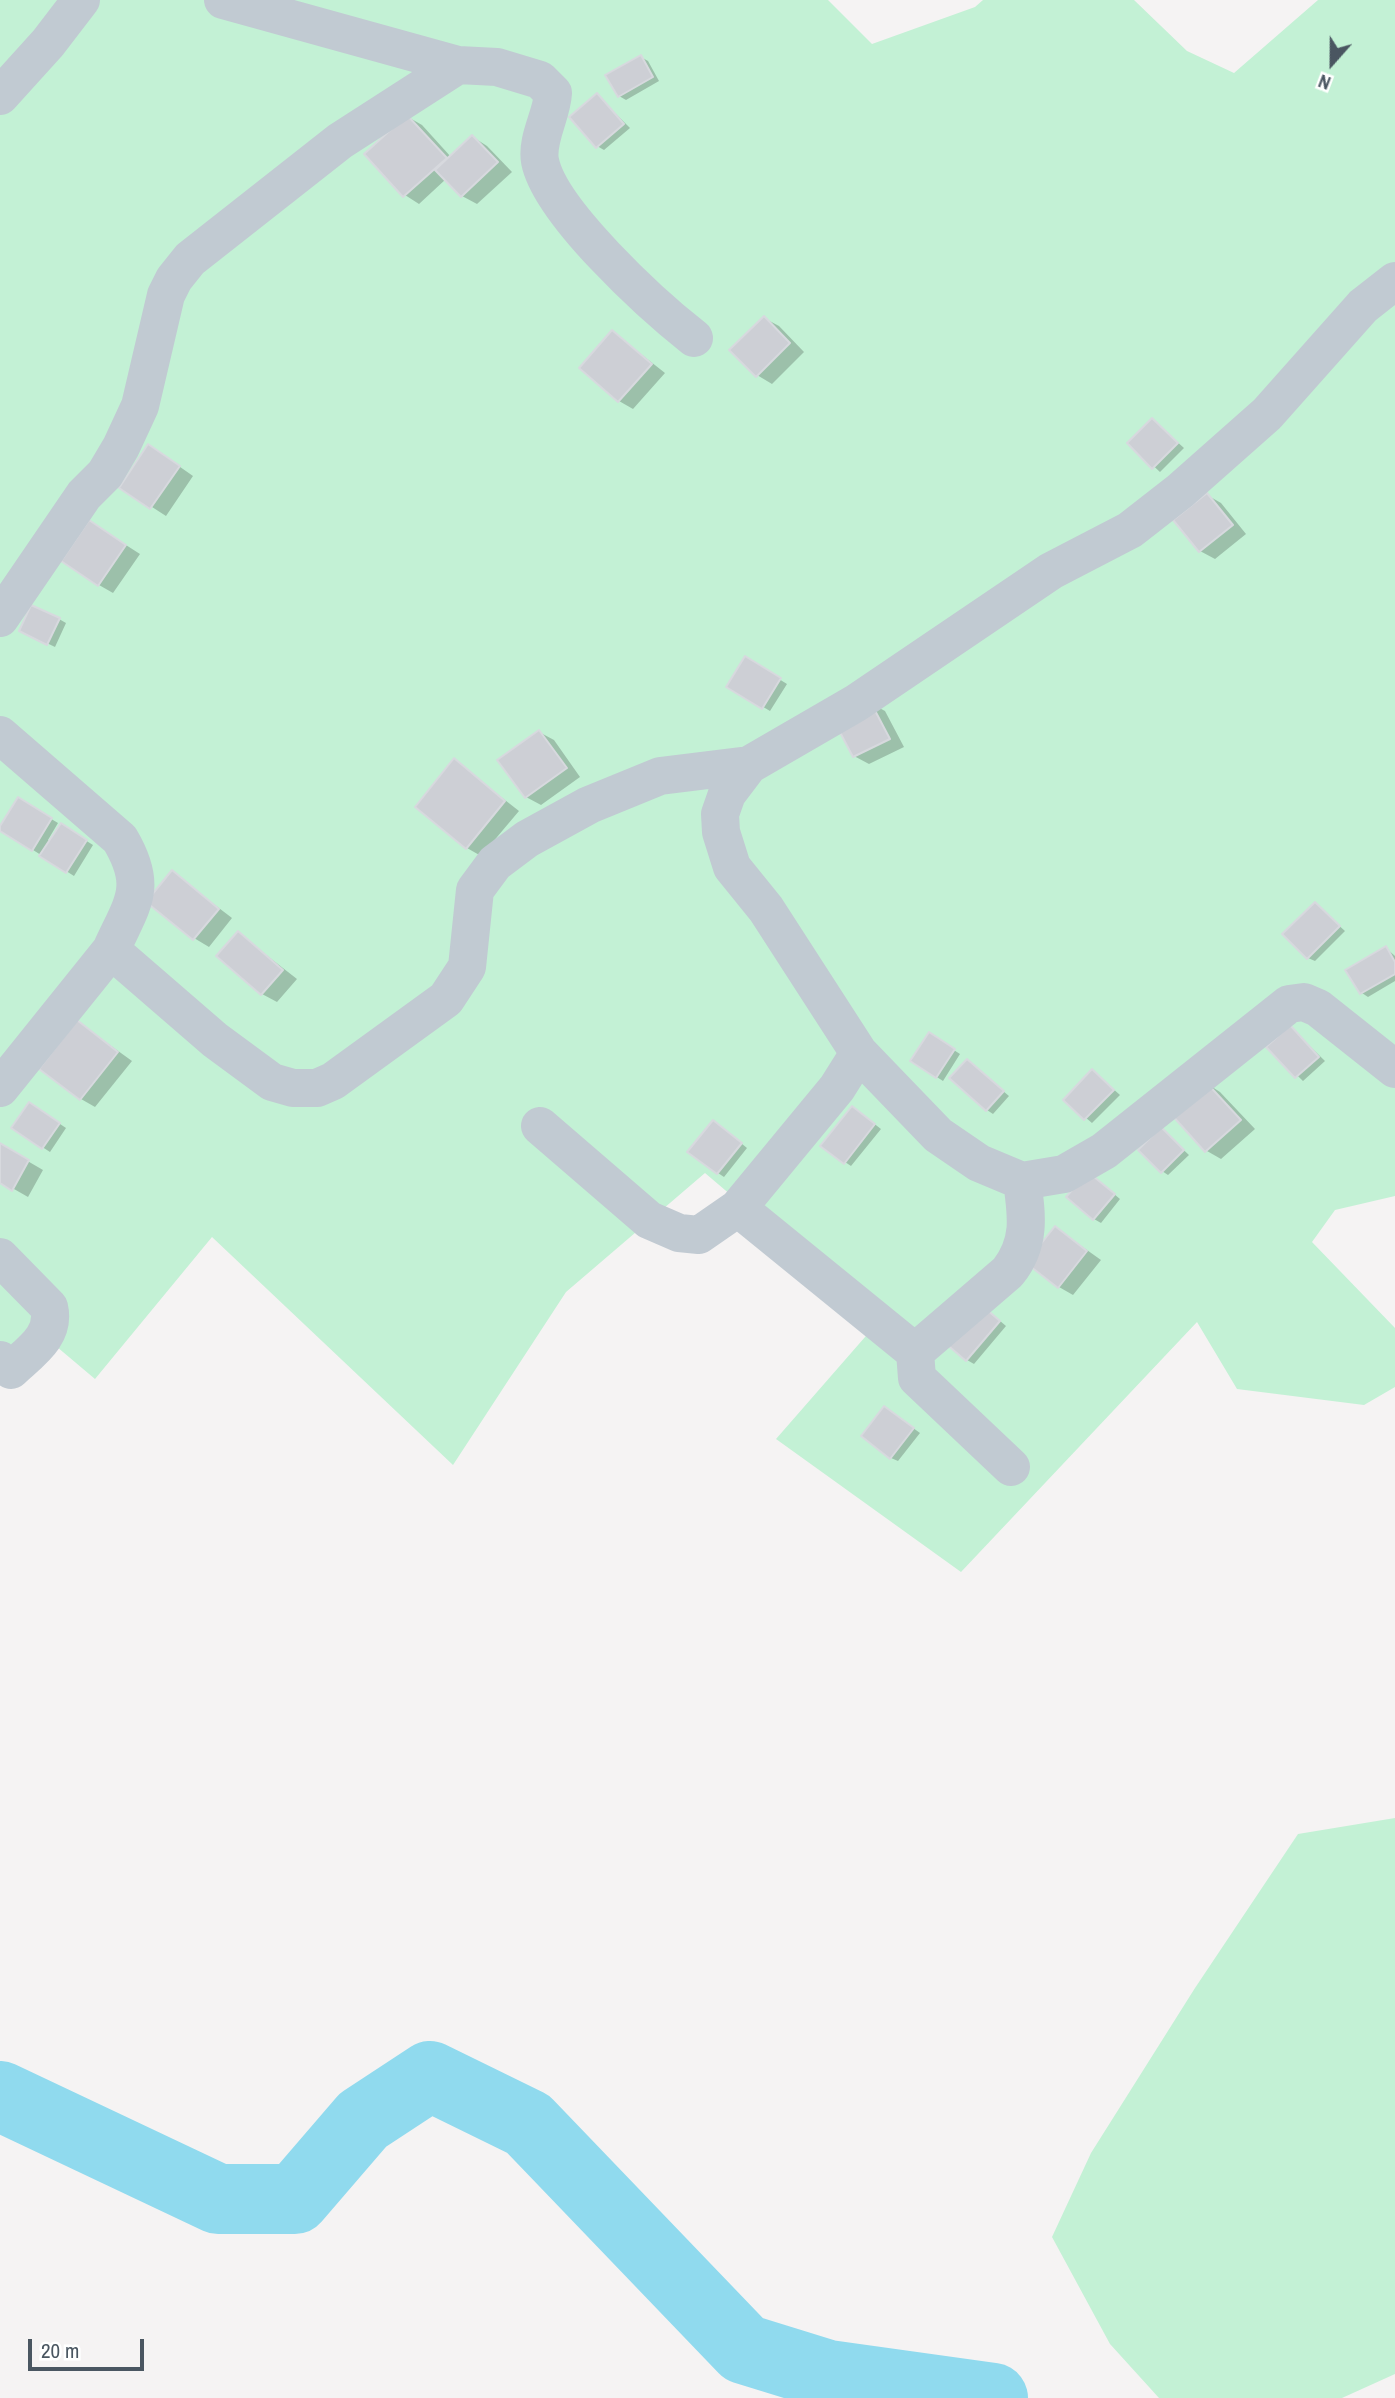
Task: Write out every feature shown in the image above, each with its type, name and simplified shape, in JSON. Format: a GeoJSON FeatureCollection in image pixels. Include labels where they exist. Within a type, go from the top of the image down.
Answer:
{"type":"FeatureCollection","features":[{"type":"Feature","properties":{"kind":"street"},"geometry":{"type":"LineString","coordinates":[[0,96],[48,43],[81,0]]}},
{"type":"Feature","properties":{"kind":"street"},"geometry":{"type":"LineString","coordinates":[[223,0],[458,65],[497,66],[540,80],[553,93],[553,111],[540,148],[540,161],[547,179],[580,230],[657,308],[694,338]]}},
{"type":"Feature","properties":{"kind":"street"},"geometry":{"type":"LineString","coordinates":[[0,618],[83,495],[104,474],[121,447],[140,406],[166,295],[174,279],[190,260],[340,141],[458,65]]}},
{"type":"Feature","properties":{"kind":"street"},"geometry":{"type":"LineString","coordinates":[[1395,281],[1363,306],[1267,414],[1180,491],[1140,522],[1051,571],[856,703],[749,765],[727,794],[720,814],[721,832],[732,867],[766,909],[859,1053],[938,1135],[979,1163],[1022,1181],[1064,1174],[1104,1151],[1289,1004],[1304,1002],[1318,1008],[1395,1069]]}},
{"type":"Feature","properties":{"kind":"street"},"geometry":{"type":"LineString","coordinates":[[0,735],[120,839],[136,874],[136,895],[111,950],[0,1088]]}},
{"type":"Feature","properties":{"kind":"street"},"geometry":{"type":"LineString","coordinates":[[111,950],[215,1040],[272,1083],[293,1088],[317,1088],[333,1081],[446,999],[467,967],[475,890],[495,863],[527,839],[589,805],[660,775],[749,765]]}},
{"type":"Feature","properties":{"kind":"street"},"geometry":{"type":"LineString","coordinates":[[540,1126],[649,1220],[665,1228],[699,1235],[737,1208],[837,1088],[859,1053]]}},
{"type":"Feature","properties":{"kind":"street"},"geometry":{"type":"LineString","coordinates":[[915,1352],[1008,1272],[1018,1258],[1024,1246],[1027,1216],[1022,1181]]}},
{"type":"Feature","properties":{"kind":"street"},"geometry":{"type":"LineString","coordinates":[[737,1208],[915,1352],[917,1378],[1011,1466]]}},
{"type":"Feature","properties":{"kind":"street"},"geometry":{"type":"LineString","coordinates":[[0,1258],[49,1307],[51,1316],[47,1335],[11,1370],[0,1360]]}},
{"type":"Feature","properties":{"kind":"green space"},"geometry":{"type":"Polygon","coordinates":[[[0,0],[828,0],[872,44],[975,7],[983,0],[1134,0],[1187,51],[1234,73],[1318,0],[1395,0],[1395,1196],[1335,1210],[1312,1242],[1395,1328],[1395,1387],[1364,1405],[1237,1389],[1197,1322],[961,1572],[776,1439],[879,1321],[705,1173],[566,1292],[453,1465],[212,1237],[95,1379],[31,1325],[0,1357],[0,0]]]}},
{"type":"Feature","properties":{"kind":"green space"},"geometry":{"type":"Polygon","coordinates":[[[1395,1818],[1395,2374],[1342,2398],[1159,2398],[1110,2344],[1052,2237],[1091,2153],[1195,1988],[1298,1834],[1395,1818]]]}},
{"type":"Feature","properties":{"kind":"building"},"geometry":{"type":"Polygon","coordinates":[[[641,55],[653,77],[618,97],[605,75],[641,55]]]}},
{"type":"Feature","properties":{"kind":"building"},"geometry":{"type":"Polygon","coordinates":[[[597,93],[624,124],[596,148],[569,117],[597,93]]]}},
{"type":"Feature","properties":{"kind":"building"},"geometry":{"type":"Polygon","coordinates":[[[407,115],[447,158],[403,197],[364,154],[407,115]]]}},
{"type":"Feature","properties":{"kind":"building"},"geometry":{"type":"Polygon","coordinates":[[[472,135],[498,162],[461,197],[435,170],[472,135]]]}},
{"type":"Feature","properties":{"kind":"building"},"geometry":{"type":"Polygon","coordinates":[[[764,316],[790,343],[756,377],[729,350],[764,316]]]}},
{"type":"Feature","properties":{"kind":"building"},"geometry":{"type":"Polygon","coordinates":[[[612,330],[652,364],[618,402],[579,368],[612,330]]]}},
{"type":"Feature","properties":{"kind":"building"},"geometry":{"type":"Polygon","coordinates":[[[1152,418],[1178,443],[1152,469],[1127,443],[1152,418]]]}},
{"type":"Feature","properties":{"kind":"building"},"geometry":{"type":"Polygon","coordinates":[[[148,444],[180,466],[150,509],[119,488],[148,444]]]}},
{"type":"Feature","properties":{"kind":"building"},"geometry":{"type":"Polygon","coordinates":[[[1207,493],[1233,525],[1199,552],[1173,520],[1207,493]]]}},
{"type":"Feature","properties":{"kind":"building"},"geometry":{"type":"Polygon","coordinates":[[[89,520],[126,545],[98,586],[61,561],[89,520]]]}},
{"type":"Feature","properties":{"kind":"building"},"geometry":{"type":"Polygon","coordinates":[[[31,605],[60,618],[47,645],[19,631],[31,605]]]}},
{"type":"Feature","properties":{"kind":"building"},"geometry":{"type":"Polygon","coordinates":[[[745,656],[781,678],[762,709],[726,687],[745,656]]]}},
{"type":"Feature","properties":{"kind":"building"},"geometry":{"type":"Polygon","coordinates":[[[870,701],[890,739],[853,757],[833,719],[870,701]]]}},
{"type":"Feature","properties":{"kind":"building"},"geometry":{"type":"Polygon","coordinates":[[[539,730],[567,768],[525,798],[497,760],[539,730]]]}},
{"type":"Feature","properties":{"kind":"building"},"geometry":{"type":"Polygon","coordinates":[[[454,758],[505,801],[466,849],[415,807],[454,758]]]}},
{"type":"Feature","properties":{"kind":"building"},"geometry":{"type":"Polygon","coordinates":[[[18,797],[52,818],[32,851],[0,831],[0,826],[18,797]]]}},
{"type":"Feature","properties":{"kind":"building"},"geometry":{"type":"Polygon","coordinates":[[[61,823],[87,840],[66,873],[39,856],[61,823]]]}},
{"type":"Feature","properties":{"kind":"building"},"geometry":{"type":"Polygon","coordinates":[[[172,870],[219,909],[193,940],[146,902],[172,870]]]}},
{"type":"Feature","properties":{"kind":"building"},"geometry":{"type":"Polygon","coordinates":[[[1315,902],[1340,926],[1307,959],[1282,934],[1315,902]]]}},
{"type":"Feature","properties":{"kind":"building"},"geometry":{"type":"Polygon","coordinates":[[[238,931],[283,970],[261,995],[216,956],[238,931]]]}},
{"type":"Feature","properties":{"kind":"building"},"geometry":{"type":"Polygon","coordinates":[[[1386,946],[1395,962],[1395,974],[1360,994],[1345,970],[1386,946]]]}},
{"type":"Feature","properties":{"kind":"building"},"geometry":{"type":"Polygon","coordinates":[[[77,1020],[118,1052],[80,1100],[39,1069],[77,1020]]]}},
{"type":"Feature","properties":{"kind":"building"},"geometry":{"type":"Polygon","coordinates":[[[1290,1025],[1319,1057],[1295,1078],[1266,1047],[1290,1025]]]}},
{"type":"Feature","properties":{"kind":"building"},"geometry":{"type":"Polygon","coordinates":[[[929,1032],[955,1049],[936,1078],[910,1061],[929,1032]]]}},
{"type":"Feature","properties":{"kind":"building"},"geometry":{"type":"Polygon","coordinates":[[[967,1059],[1004,1091],[986,1111],[949,1078],[967,1059]]]}},
{"type":"Feature","properties":{"kind":"building"},"geometry":{"type":"Polygon","coordinates":[[[1092,1069],[1114,1090],[1084,1120],[1063,1100],[1092,1069]]]}},
{"type":"Feature","properties":{"kind":"building"},"geometry":{"type":"Polygon","coordinates":[[[1205,1081],[1241,1120],[1205,1152],[1170,1113],[1205,1081]]]}},
{"type":"Feature","properties":{"kind":"building"},"geometry":{"type":"Polygon","coordinates":[[[29,1102],[60,1123],[42,1149],[11,1128],[29,1102]]]}},
{"type":"Feature","properties":{"kind":"building"},"geometry":{"type":"Polygon","coordinates":[[[852,1106],[875,1124],[844,1164],[820,1146],[852,1106]]]}},
{"type":"Feature","properties":{"kind":"building"},"geometry":{"type":"Polygon","coordinates":[[[713,1120],[742,1143],[717,1174],[687,1152],[713,1120]]]}},
{"type":"Feature","properties":{"kind":"building"},"geometry":{"type":"Polygon","coordinates":[[[1161,1127],[1184,1150],[1161,1173],[1138,1150],[1161,1127]]]}},
{"type":"Feature","properties":{"kind":"building"},"geometry":{"type":"Polygon","coordinates":[[[0,1143],[29,1160],[12,1191],[0,1183],[0,1143]]]}},
{"type":"Feature","properties":{"kind":"building"},"geometry":{"type":"Polygon","coordinates":[[[1088,1172],[1115,1194],[1093,1220],[1066,1197],[1088,1172]]]}},
{"type":"Feature","properties":{"kind":"building"},"geometry":{"type":"Polygon","coordinates":[[[1055,1226],[1087,1251],[1058,1288],[1026,1263],[1055,1226]]]}},
{"type":"Feature","properties":{"kind":"building"},"geometry":{"type":"Polygon","coordinates":[[[978,1302],[1000,1321],[966,1361],[944,1342],[978,1302]]]}},
{"type":"Feature","properties":{"kind":"building"},"geometry":{"type":"Polygon","coordinates":[[[884,1406],[914,1428],[890,1459],[861,1436],[884,1406]]]}},
{"type":"Feature","properties":{"kind":"waterway"},"geometry":{"type":"LineString","coordinates":[[0,2096],[218,2199],[295,2199],[363,2120],[430,2076],[528,2124],[744,2349],[828,2375],[993,2398]]}}]}
